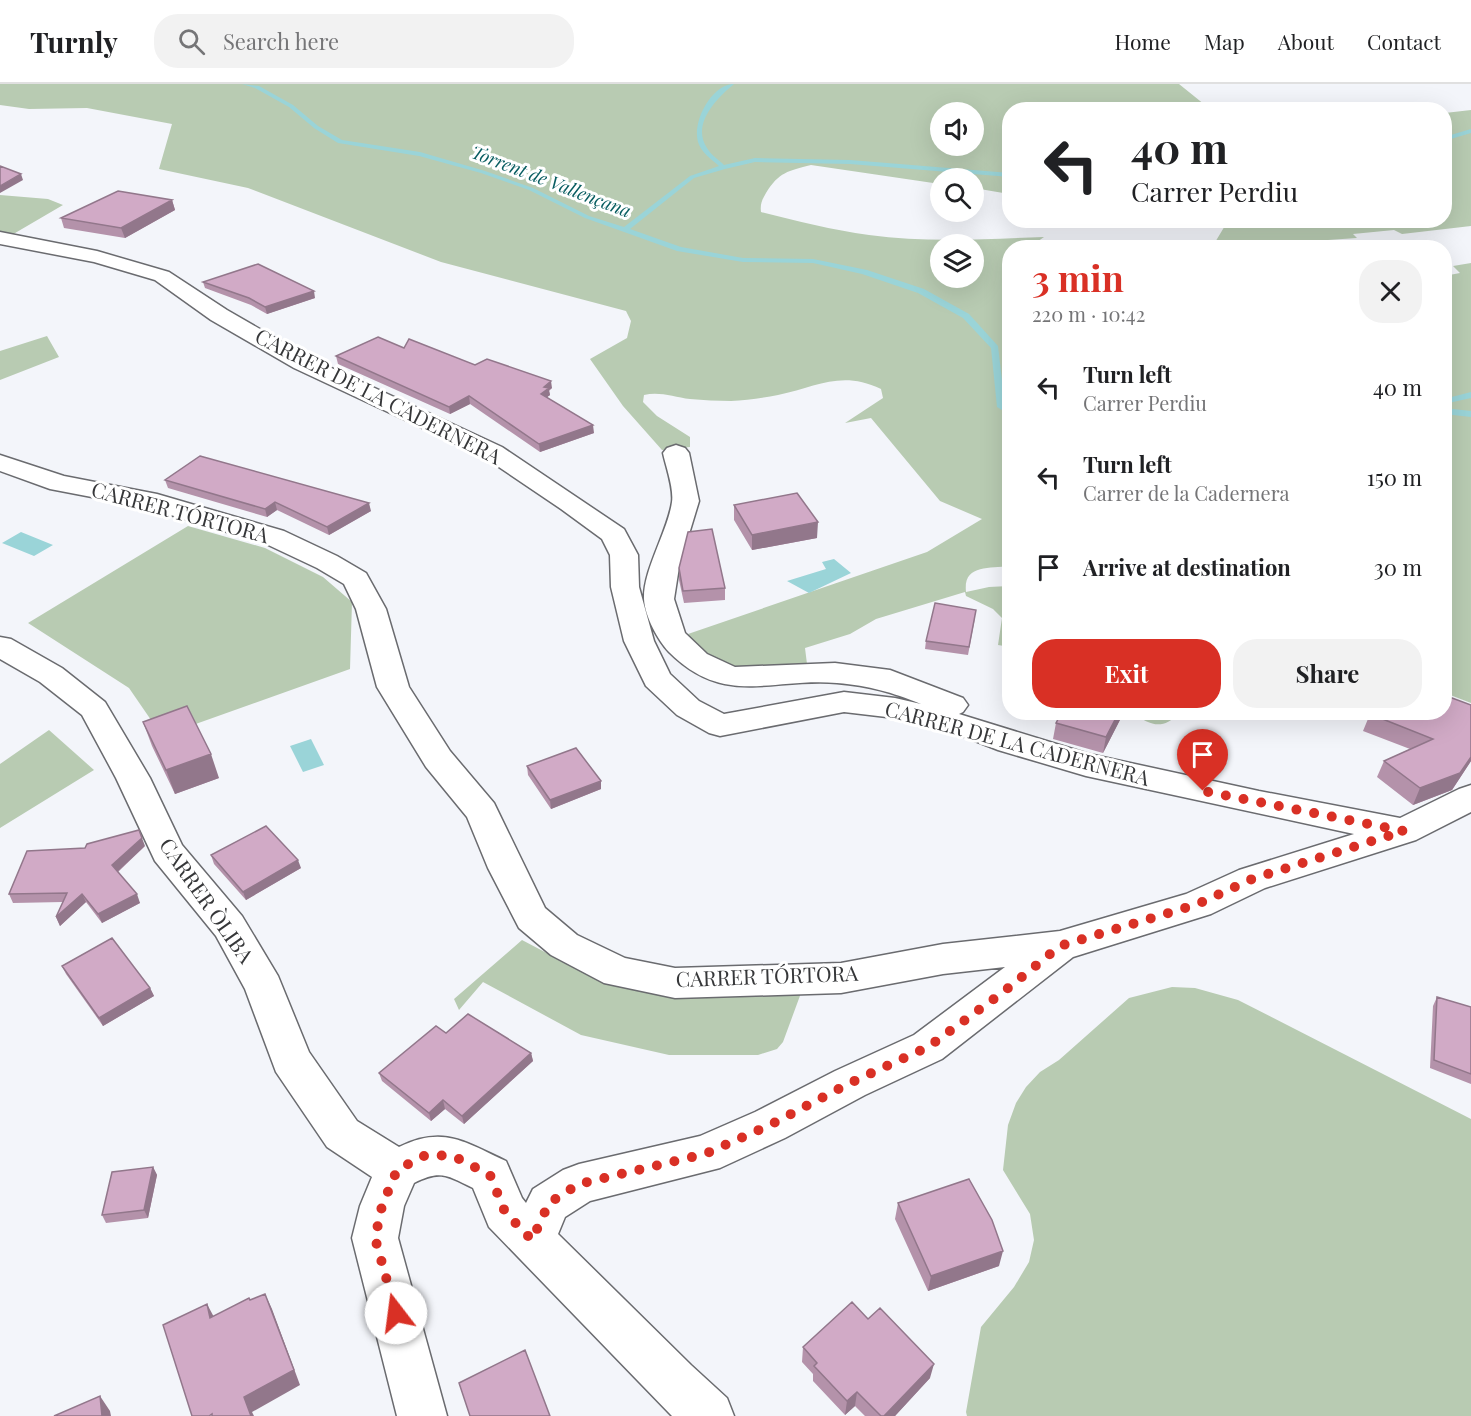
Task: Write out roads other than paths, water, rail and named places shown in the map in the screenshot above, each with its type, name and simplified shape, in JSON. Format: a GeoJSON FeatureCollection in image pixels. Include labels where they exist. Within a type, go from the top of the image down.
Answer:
{"type":"FeatureCollection","features":[{"type":"Feature","properties":{"kind":"street","name":"CARRER DE LA CADERNERA"},"geometry":{"type":"LineString","coordinates":[[0,238],[98,257],[162,276],[219,315],[292,358],[482,447],[570,503],[614,535],[624,555],[625,587],[636,630],[657,679],[688,708],[720,725],[844,702],[896,708],[970,727],[1010,742],[1086,765],[1259,803],[1404,831]]}},
{"type":"Feature","properties":{"kind":"street"},"geometry":{"type":"LineString","coordinates":[[676,453],[686,501],[664,567],[659,599],[671,636],[696,661],[731,677],[835,673],[890,680],[953,705],[970,727]]}},
{"type":"Feature","properties":{"kind":"street","name":"CARRER TÓRTORA"},"geometry":{"type":"LineString","coordinates":[[0,463],[59,483],[148,500],[274,537],[327,562],[356,579],[371,609],[393,687],[438,759],[482,812],[506,868],[532,918],[564,945],[618,972],[675,983],[841,978],[943,959],[1060,946]]}},
{"type":"Feature","properties":{"kind":"street","name":"CARRER ÒLIBA"},"geometry":{"type":"LineString","coordinates":[[0,646],[51,675],[94,709],[133,778],[168,852],[229,927],[264,987],[291,1060],[342,1134],[397,1170]]}},
{"type":"Feature","properties":{"kind":"street"},"geometry":{"type":"LineString","coordinates":[[532,1240],[549,1203],[579,1184],[705,1154],[770,1125],[850,1083],[928,1047],[1002,993],[1060,946],[1198,904],[1252,879],[1404,831],[1471,797]]}},
{"type":"Feature","properties":{"kind":"street"},"geometry":{"type":"LineString","coordinates":[[422,1416],[375,1238],[382,1206],[397,1170],[426,1155],[453,1156],[490,1175],[505,1212],[709,1416]]}},
{"type":"Feature","properties":{"kind":"water"},"geometry":{"type":"Polygon","coordinates":[[[21,532],[53,545],[34,556],[2,543],[21,532]]]}},
{"type":"Feature","properties":{"kind":"water"},"geometry":{"type":"Polygon","coordinates":[[[834,559],[851,573],[809,593],[787,581],[826,569],[822,562],[834,559]]]}},
{"type":"Feature","properties":{"kind":"water"},"geometry":{"type":"Polygon","coordinates":[[[311,739],[324,765],[303,772],[290,746],[311,739]]]}},
{"type":"Feature","properties":{"kind":"waterway","name":"Torrent de Vallençana"},"geometry":{"type":"LineString","coordinates":[[245,84],[257,87],[291,106],[316,127],[340,142],[420,154],[483,172],[531,189],[587,217],[680,249],[743,260],[813,261],[864,272],[921,291],[966,316],[995,348],[1002,408]]}},
{"type":"Feature","properties":{"kind":"waterway"},"geometry":{"type":"LineString","coordinates":[[723,167],[705,150],[700,133],[704,113],[716,96],[731,84]]}},
{"type":"Feature","properties":{"kind":"waterway"},"geometry":{"type":"LineString","coordinates":[[1452,137],[1471,131]]}},
{"type":"Feature","properties":{"kind":"waterway"},"geometry":{"type":"LineString","coordinates":[[723,167],[755,160],[850,162],[1002,174]]}},
{"type":"Feature","properties":{"kind":"waterway"},"geometry":{"type":"LineString","coordinates":[[625,230],[692,177],[723,167]]}},
{"type":"Feature","properties":{"kind":"waterway"},"geometry":{"type":"LineString","coordinates":[[1452,400],[1471,395]]}},
{"type":"Feature","properties":{"kind":"waterway","name":"Torrent de Vallençana"},"geometry":{"type":"LineString","coordinates":[[1452,412],[1471,414]]}}]}
